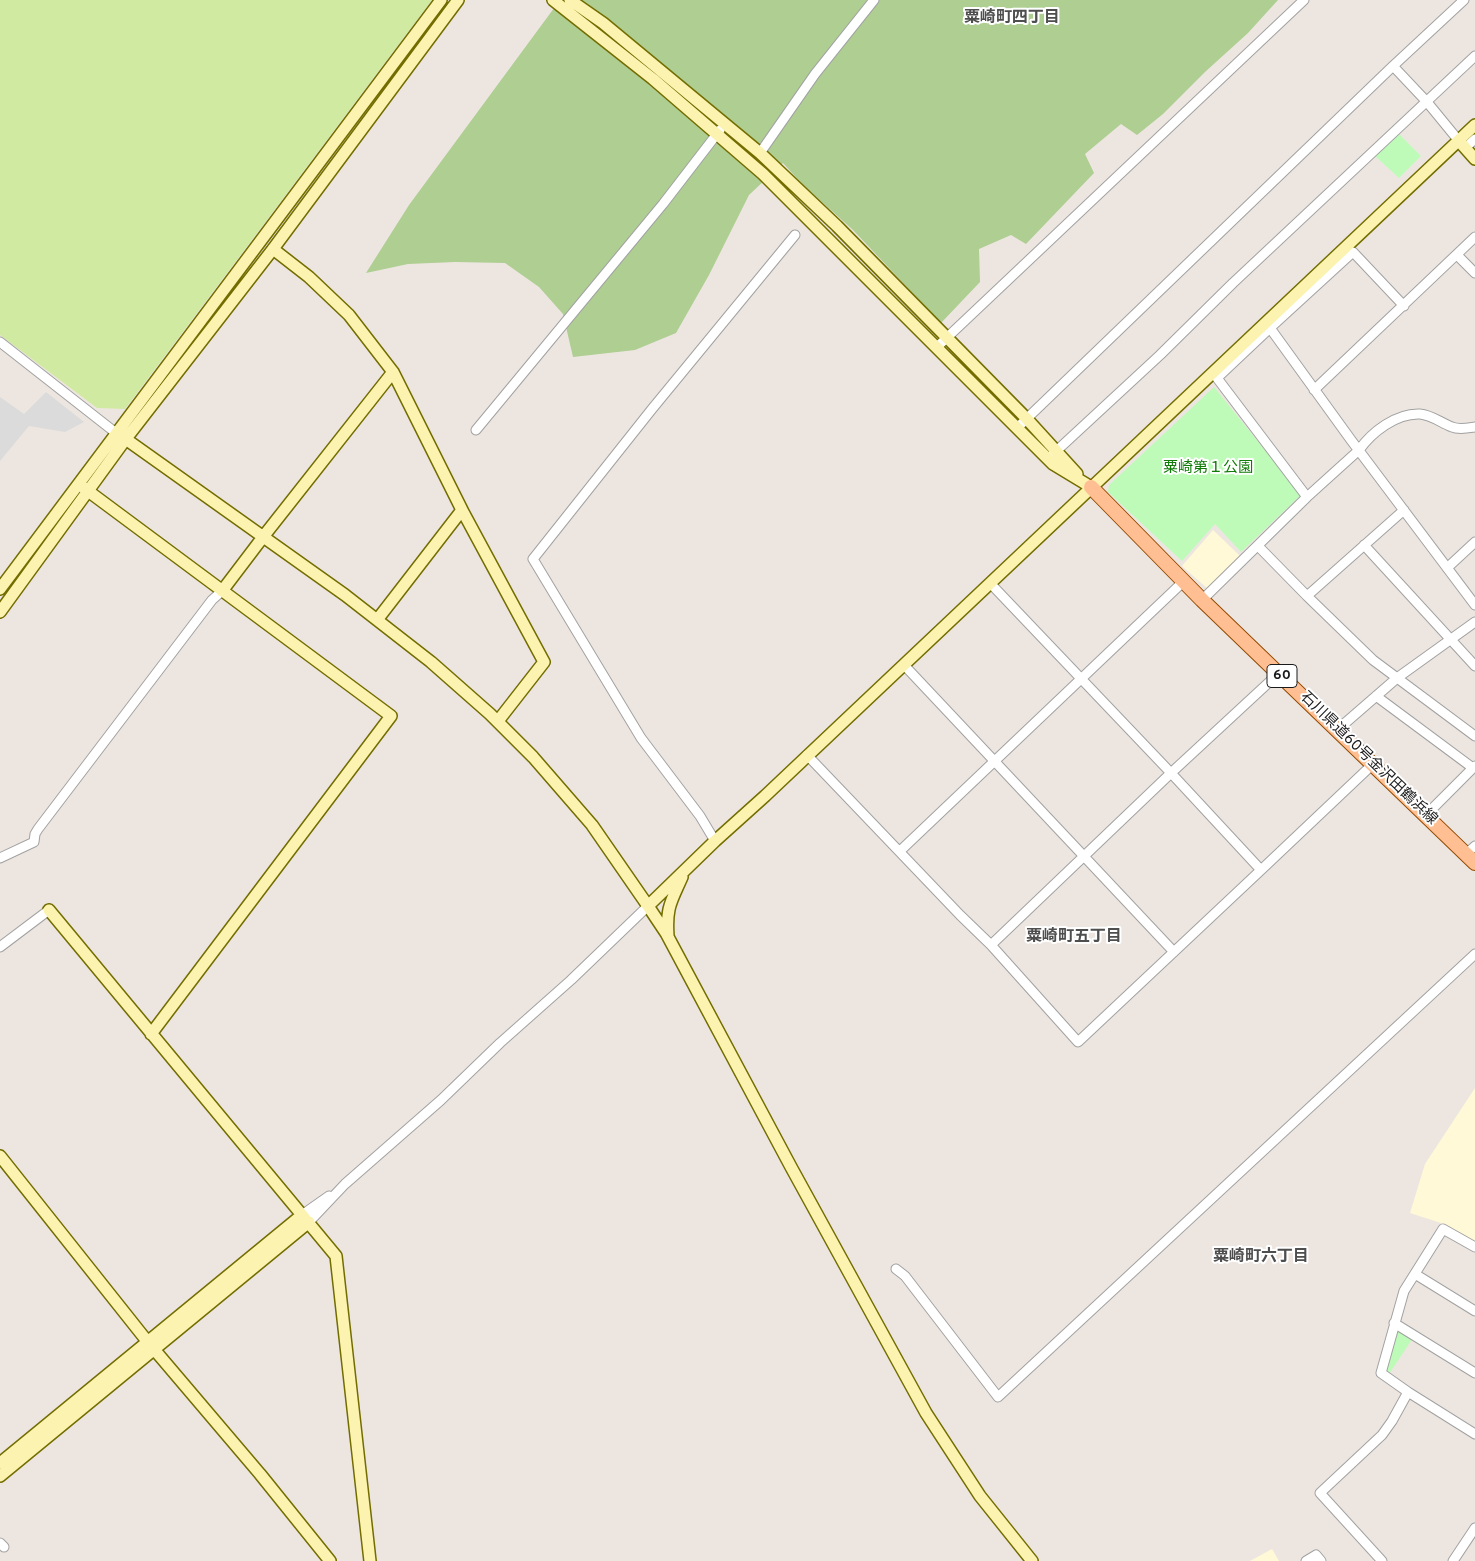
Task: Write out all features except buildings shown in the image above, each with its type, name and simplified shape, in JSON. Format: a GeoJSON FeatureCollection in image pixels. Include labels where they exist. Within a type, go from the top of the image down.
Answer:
{"type":"FeatureCollection","features":[{"type":"Feature","properties":{"kind":"main road","name":"石川県道60号金沢田鶴浜線"},"geometry":{"type":"LineString","coordinates":[[1091,487],[1202,600],[1279,672],[1426,816],[1472,854]]}},
{"type":"Feature","properties":{"kind":"street"},"geometry":{"type":"LineString","coordinates":[[0,612],[121,436],[441,0]]}},
{"type":"Feature","properties":{"kind":"street"},"geometry":{"type":"LineString","coordinates":[[121,436],[273,249],[458,0]]}},
{"type":"Feature","properties":{"kind":"street"},"geometry":{"type":"LineString","coordinates":[[553,0],[653,79],[763,174],[1017,428],[1091,487]]}},
{"type":"Feature","properties":{"kind":"street"},"geometry":{"type":"LineString","coordinates":[[570,0],[603,23],[760,153],[837,226],[1026,418],[1052,455]]}},
{"type":"Feature","properties":{"kind":"street"},"geometry":{"type":"LineString","coordinates":[[760,153],[815,74],[874,0]]}},
{"type":"Feature","properties":{"kind":"street"},"geometry":{"type":"LineString","coordinates":[[937,347],[1304,0]]}},
{"type":"Feature","properties":{"kind":"street"},"geometry":{"type":"LineString","coordinates":[[1017,428],[1464,0]]}},
{"type":"Feature","properties":{"kind":"street"},"geometry":{"type":"LineString","coordinates":[[1052,455],[1475,56]]}},
{"type":"Feature","properties":{"kind":"street"},"geometry":{"type":"LineString","coordinates":[[1393,66],[1427,102],[1475,159]]}},
{"type":"Feature","properties":{"kind":"street"},"geometry":{"type":"LineString","coordinates":[[476,430],[656,212],[725,124]]}},
{"type":"Feature","properties":{"kind":"street"},"geometry":{"type":"LineString","coordinates":[[0,1463],[151,1345],[306,1219],[441,1100],[500,1042],[571,980],[715,841],[765,796],[1091,487],[1462,144],[1475,125]]}},
{"type":"Feature","properties":{"kind":"street"},"geometry":{"type":"LineString","coordinates":[[1462,144],[1475,139]]}},
{"type":"Feature","properties":{"kind":"street"},"geometry":{"type":"LineString","coordinates":[[715,841],[700,816],[641,738],[533,559],[652,409],[795,236]]}},
{"type":"Feature","properties":{"kind":"street"},"geometry":{"type":"LineString","coordinates":[[1314,390],[1475,237]]}},
{"type":"Feature","properties":{"kind":"street"},"geometry":{"type":"LineString","coordinates":[[273,249],[309,277],[349,315],[393,372],[462,510],[544,662],[498,721]]}},
{"type":"Feature","properties":{"kind":"street"},"geometry":{"type":"LineString","coordinates":[[1307,497],[1217,378],[1353,252],[1404,306]]}},
{"type":"Feature","properties":{"kind":"street"},"geometry":{"type":"LineString","coordinates":[[1456,255],[1475,273]]}},
{"type":"Feature","properties":{"kind":"street"},"geometry":{"type":"LineString","coordinates":[[1270,328],[1314,390],[1475,605]]}},
{"type":"Feature","properties":{"kind":"street"},"geometry":{"type":"LineString","coordinates":[[0,342],[121,436],[345,595],[431,662],[498,721],[533,757],[592,825],[668,938],[791,1168],[926,1413],[980,1496],[1032,1561]]}},
{"type":"Feature","properties":{"kind":"street"},"geometry":{"type":"LineString","coordinates":[[0,858],[34,842],[38,829],[212,600],[222,591],[393,372]]}},
{"type":"Feature","properties":{"kind":"street"},"geometry":{"type":"LineString","coordinates":[[1202,600],[1307,497],[1359,450],[1366,441],[1391,421],[1420,414],[1453,428],[1475,427]]}},
{"type":"Feature","properties":{"kind":"street"},"geometry":{"type":"LineString","coordinates":[[0,589],[84,488]]}},
{"type":"Feature","properties":{"kind":"street"},"geometry":{"type":"LineString","coordinates":[[84,488],[391,716],[151,1034]]}},
{"type":"Feature","properties":{"kind":"street"},"geometry":{"type":"LineString","coordinates":[[377,620],[462,510]]}},
{"type":"Feature","properties":{"kind":"street"},"geometry":{"type":"LineString","coordinates":[[1307,596],[1404,510]]}},
{"type":"Feature","properties":{"kind":"street"},"geometry":{"type":"LineString","coordinates":[[1447,568],[1475,542]]}},
{"type":"Feature","properties":{"kind":"street"},"geometry":{"type":"LineString","coordinates":[[1364,545],[1475,666]]}},
{"type":"Feature","properties":{"kind":"street"},"geometry":{"type":"LineString","coordinates":[[1258,546],[1373,660],[1475,736]]}},
{"type":"Feature","properties":{"kind":"street"},"geometry":{"type":"LineString","coordinates":[[900,850],[1184,581]]}},
{"type":"Feature","properties":{"kind":"street"},"geometry":{"type":"LineString","coordinates":[[990,583],[1261,870]]}},
{"type":"Feature","properties":{"kind":"street"},"geometry":{"type":"LineString","coordinates":[[1336,729],[1398,678],[1475,622]]}},
{"type":"Feature","properties":{"kind":"street"},"geometry":{"type":"LineString","coordinates":[[904,665],[1174,952]]}},
{"type":"Feature","properties":{"kind":"street"},"geometry":{"type":"LineString","coordinates":[[991,945],[1279,672]]}},
{"type":"Feature","properties":{"kind":"street"},"geometry":{"type":"LineString","coordinates":[[1376,696],[1474,767],[1426,816]]}},
{"type":"Feature","properties":{"kind":"street"},"geometry":{"type":"LineString","coordinates":[[807,755],[991,945],[1078,1042],[1373,764]]}},
{"type":"Feature","properties":{"kind":"street"},"geometry":{"type":"LineString","coordinates":[[668,938],[668,906],[685,871]]}},
{"type":"Feature","properties":{"kind":"street"},"geometry":{"type":"LineString","coordinates":[[0,947],[49,910],[336,1256],[370,1561]]}},
{"type":"Feature","properties":{"kind":"street"},"geometry":{"type":"LineString","coordinates":[[896,1269],[905,1276],[998,1397],[1475,954]]}},
{"type":"Feature","properties":{"kind":"street"},"geometry":{"type":"LineString","coordinates":[[0,1156],[151,1345],[260,1474],[330,1561]]}},
{"type":"Feature","properties":{"kind":"street"},"geometry":{"type":"LineString","coordinates":[[1475,1247],[1443,1229],[1404,1291],[1381,1373],[1475,1434]]}},
{"type":"Feature","properties":{"kind":"street"},"geometry":{"type":"LineString","coordinates":[[1415,1274],[1475,1311]]}},
{"type":"Feature","properties":{"kind":"street"},"geometry":{"type":"LineString","coordinates":[[1394,1324],[1475,1373]]}},
{"type":"Feature","properties":{"kind":"street"},"geometry":{"type":"LineString","coordinates":[[0,1476],[151,1345]]}},
{"type":"Feature","properties":{"kind":"street"},"geometry":{"type":"LineString","coordinates":[[1382,1561],[1320,1493],[1382,1435],[1408,1392]]}},
{"type":"Feature","properties":{"kind":"street"},"geometry":{"type":"LineString","coordinates":[[1454,1561],[1475,1528]]}},
{"type":"Feature","properties":{"kind":"street"},"geometry":{"type":"LineString","coordinates":[[1306,1561],[1316,1555],[1321,1561]]}},
{"type":"Feature","properties":{"kind":"shaded area"},"geometry":{"type":"Polygon","coordinates":[[[46,392],[84,422],[65,432],[29,426],[0,461],[0,397],[24,414],[46,392]]]}},
{"type":"Feature","properties":{"kind":"shaded area"},"geometry":{"type":"Polygon","coordinates":[[[1213,530],[1240,556],[1208,589],[1182,566],[1213,530]]]}},
{"type":"Feature","properties":{"kind":"shaded area"},"geometry":{"type":"Polygon","coordinates":[[[1475,1088],[1475,1244],[1441,1223],[1410,1213],[1425,1164],[1475,1088]]]}},
{"type":"Feature","properties":{"kind":"shaded area"},"geometry":{"type":"Polygon","coordinates":[[[1272,1549],[1279,1561],[1250,1561],[1272,1549]]]}},
{"type":"Feature","properties":{"kind":"green space"},"geometry":{"type":"Polygon","coordinates":[[[0,0],[432,0],[125,409],[97,408],[0,335],[0,0]]]}},
{"type":"Feature","properties":{"kind":"green space"},"geometry":{"type":"Polygon","coordinates":[[[560,0],[1278,0],[1248,33],[1163,114],[1137,135],[1121,124],[1085,154],[1094,173],[1026,244],[1011,235],[979,249],[980,282],[941,323],[853,230],[802,184],[783,163],[749,195],[709,275],[676,333],[635,350],[573,357],[563,314],[539,287],[505,263],[455,262],[408,264],[366,273],[409,205],[560,0]]]}},
{"type":"Feature","properties":{"kind":"green space"},"geometry":{"type":"Polygon","coordinates":[[[1399,134],[1421,156],[1399,178],[1375,156],[1399,134]]]}},
{"type":"Feature","properties":{"kind":"green space","name":"粟崎第１公園"},"geometry":{"type":"Polygon","coordinates":[[[1214,387],[1301,495],[1241,552],[1215,524],[1182,561],[1108,492],[1109,485],[1214,387]]]}},
{"type":"Feature","properties":{"kind":"green space"},"geometry":{"type":"Polygon","coordinates":[[[1399,1331],[1413,1338],[1389,1374],[1385,1369],[1396,1333],[1399,1331]]]}},
{"type":"Feature","properties":{"kind":"district","name":"粟崎町四丁目"},"geometry":{"type":"Point","coordinates":[1012,19]}},
{"type":"Feature","properties":{"kind":"district","name":"粟崎町五丁目"},"geometry":{"type":"Point","coordinates":[1074,938]}},
{"type":"Feature","properties":{"kind":"district","name":"粟崎町六丁目"},"geometry":{"type":"Point","coordinates":[1261,1258]}}]}
